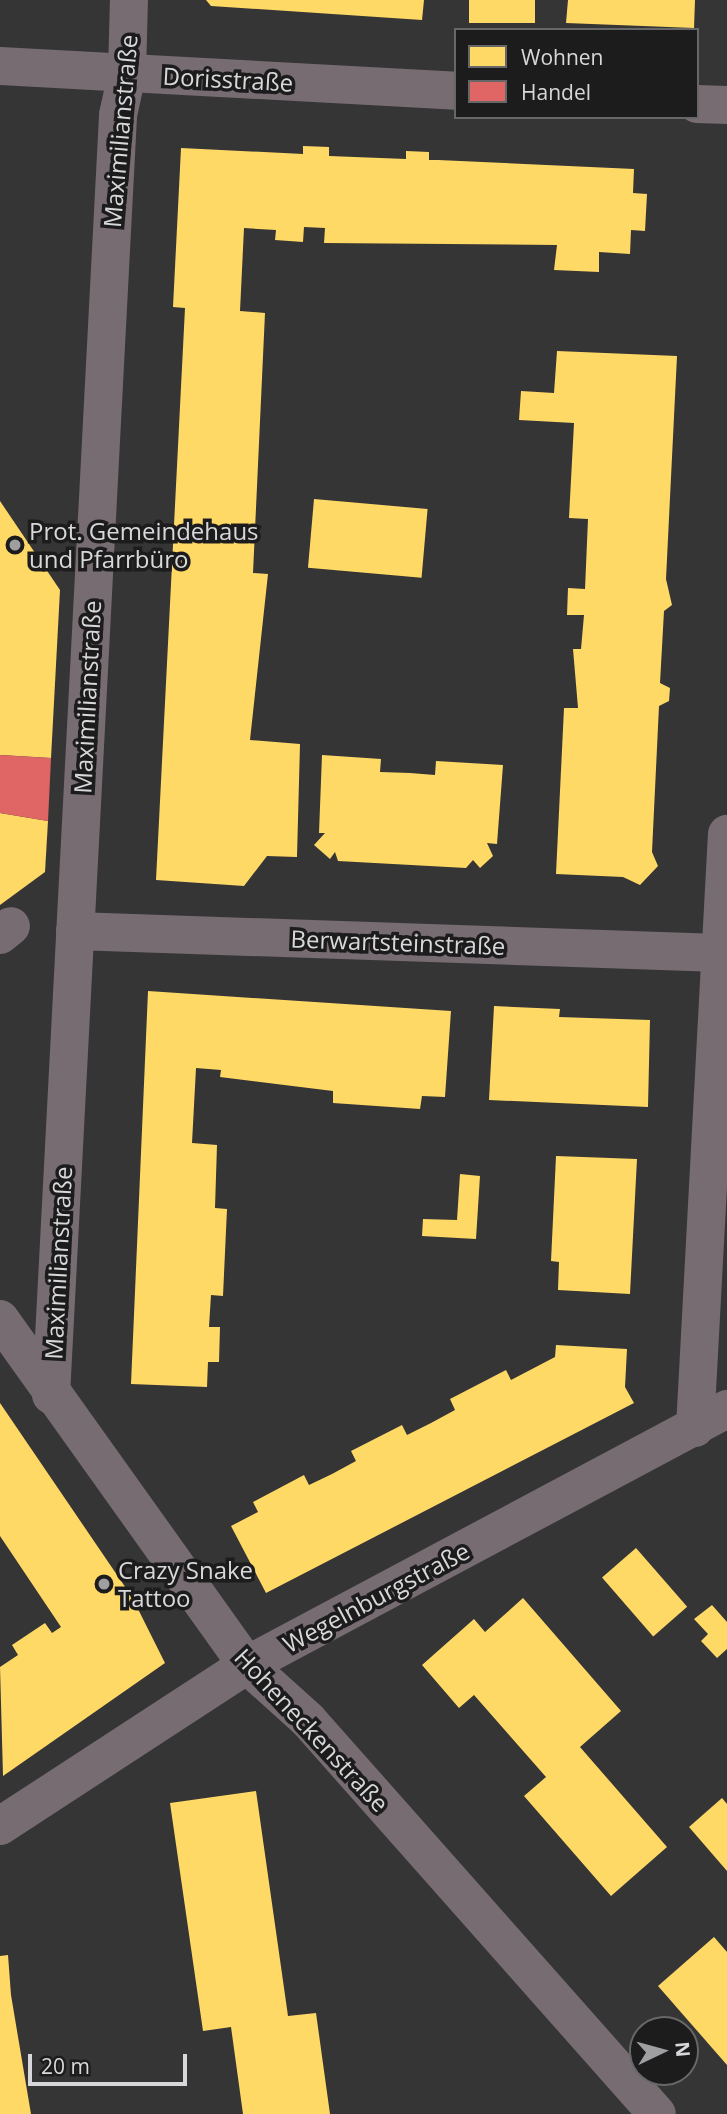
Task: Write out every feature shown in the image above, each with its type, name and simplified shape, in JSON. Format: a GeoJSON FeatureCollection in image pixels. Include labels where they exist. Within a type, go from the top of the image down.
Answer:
{"type":"FeatureCollection","features":[{"type":"Feature","properties":{"kind":"street","name":"Maximilianstraße"},"geometry":{"type":"LineString","coordinates":[[51,1395],[117,128],[127,74],[130,0]]}},
{"type":"Feature","properties":{"kind":"street","name":"Dorisstraße"},"geometry":{"type":"LineString","coordinates":[[0,66],[454,91]]}},
{"type":"Feature","properties":{"kind":"street"},"geometry":{"type":"LineString","coordinates":[[699,104],[727,105]]}},
{"type":"Feature","properties":{"kind":"street"},"geometry":{"type":"LineString","coordinates":[[711,1418],[720,953],[727,834]]}},
{"type":"Feature","properties":{"kind":"street","name":"Berwartsteinstraße"},"geometry":{"type":"LineString","coordinates":[[75,930],[720,953]]}},
{"type":"Feature","properties":{"kind":"street","name":"Hoheneckenstraße"},"geometry":{"type":"LineString","coordinates":[[0,1319],[51,1395],[247,1665],[308,1720],[657,2114]]}},
{"type":"Feature","properties":{"kind":"street","name":"Wegelnburgstraße"},"geometry":{"type":"LineString","coordinates":[[0,1826],[247,1665],[711,1418]]}},
{"type":"Feature","properties":{"kind":"building: Wohnen"},"geometry":{"type":"Polygon","coordinates":[[[206,0],[424,0],[422,20],[211,6],[206,0]]]}},
{"type":"Feature","properties":{"kind":"building: Wohnen"},"geometry":{"type":"Polygon","coordinates":[[[469,0],[535,0],[535,23],[469,23],[469,0]]]}},
{"type":"Feature","properties":{"kind":"building: Wohnen"},"geometry":{"type":"Polygon","coordinates":[[[568,0],[695,0],[694,28],[566,23],[568,0]]]}},
{"type":"Feature","properties":{"kind":"building: Wohnen"},"geometry":{"type":"Polygon","coordinates":[[[303,146],[329,147],[329,156],[406,159],[406,151],[429,152],[429,160],[634,169],[633,193],[647,194],[645,231],[631,230],[630,254],[599,252],[599,272],[554,270],[557,245],[324,243],[325,228],[304,227],[303,242],[275,240],[276,230],[244,228],[240,311],[265,313],[253,573],[268,574],[250,740],[300,744],[297,857],[267,856],[244,886],[156,880],[185,308],[173,307],[181,148],[303,154],[303,146]]]}},
{"type":"Feature","properties":{"kind":"building: Wohnen"},"geometry":{"type":"Polygon","coordinates":[[[557,351],[677,356],[666,579],[672,605],[664,611],[660,683],[670,688],[669,701],[659,706],[652,852],[658,866],[640,885],[623,877],[556,874],[564,708],[578,708],[573,649],[581,649],[584,615],[567,615],[568,588],[585,589],[588,519],[569,518],[574,423],[519,420],[521,391],[554,393],[557,351]]]}},
{"type":"Feature","properties":{"kind":"building: Wohnen"},"geometry":{"type":"Polygon","coordinates":[[[314,499],[428,509],[422,578],[308,568],[314,499]]]}},
{"type":"Feature","properties":{"kind":"building: Wohnen"},"geometry":{"type":"Polygon","coordinates":[[[0,501],[60,590],[51,758],[0,755],[0,501]]]}},
{"type":"Feature","properties":{"kind":"building: Wohnen"},"geometry":{"type":"Polygon","coordinates":[[[322,755],[381,759],[380,772],[435,775],[436,761],[503,765],[497,844],[487,843],[493,856],[480,868],[473,860],[466,868],[338,861],[335,852],[330,859],[314,845],[325,833],[319,833],[322,755]]]}},
{"type":"Feature","properties":{"kind":"building: Wohnen"},"geometry":{"type":"Polygon","coordinates":[[[0,813],[48,821],[45,872],[0,905],[0,813]]]}},
{"type":"Feature","properties":{"kind":"building: Wohnen"},"geometry":{"type":"Polygon","coordinates":[[[148,991],[451,1011],[445,1097],[422,1096],[420,1109],[333,1103],[333,1091],[220,1077],[221,1070],[196,1068],[192,1143],[217,1145],[215,1208],[227,1209],[223,1296],[211,1295],[209,1327],[220,1327],[219,1362],[208,1362],[207,1387],[131,1384],[148,991]]]}},
{"type":"Feature","properties":{"kind":"building: Wohnen"},"geometry":{"type":"Polygon","coordinates":[[[494,1006],[560,1009],[559,1017],[650,1020],[648,1107],[489,1100],[494,1006]]]}},
{"type":"Feature","properties":{"kind":"building: Wohnen"},"geometry":{"type":"Polygon","coordinates":[[[556,1156],[637,1159],[630,1294],[558,1290],[559,1262],[551,1261],[556,1156]]]}},
{"type":"Feature","properties":{"kind":"building: Wohnen"},"geometry":{"type":"Polygon","coordinates":[[[460,1174],[480,1176],[476,1239],[422,1236],[423,1219],[457,1220],[460,1174]]]}},
{"type":"Feature","properties":{"kind":"building: Wohnen"},"geometry":{"type":"Polygon","coordinates":[[[556,1345],[627,1349],[625,1387],[634,1403],[266,1593],[231,1526],[258,1512],[253,1502],[304,1475],[309,1485],[332,1474],[356,1461],[351,1451],[402,1425],[407,1435],[431,1423],[455,1410],[450,1399],[506,1370],[511,1380],[555,1357],[556,1345]]]}},
{"type":"Feature","properties":{"kind":"building: Wohnen"},"geometry":{"type":"Polygon","coordinates":[[[0,1403],[132,1597],[165,1663],[3,1776],[0,1667],[18,1655],[12,1645],[45,1623],[52,1633],[61,1627],[0,1536],[0,1403]]]}},
{"type":"Feature","properties":{"kind":"building: Wohnen"},"geometry":{"type":"Polygon","coordinates":[[[636,1548],[687,1607],[653,1636],[602,1578],[636,1548]]]}},
{"type":"Feature","properties":{"kind":"building: Wohnen"},"geometry":{"type":"Polygon","coordinates":[[[523,1598],[621,1711],[580,1747],[667,1847],[611,1896],[524,1796],[546,1777],[474,1695],[459,1708],[422,1665],[474,1619],[485,1632],[523,1598]]]}},
{"type":"Feature","properties":{"kind":"building: Wohnen"},"geometry":{"type":"Polygon","coordinates":[[[712,1605],[727,1622],[727,1649],[717,1658],[701,1641],[708,1634],[694,1619],[712,1605]]]}},
{"type":"Feature","properties":{"kind":"building: Wohnen"},"geometry":{"type":"Polygon","coordinates":[[[256,1791],[288,2016],[316,2013],[330,2114],[243,2114],[231,2027],[203,2031],[170,1803],[256,1791]]]}},
{"type":"Feature","properties":{"kind":"building: Wohnen"},"geometry":{"type":"Polygon","coordinates":[[[722,1798],[727,1804],[727,1871],[689,1827],[722,1798]]]}},
{"type":"Feature","properties":{"kind":"building: Wohnen"},"geometry":{"type":"Polygon","coordinates":[[[714,1937],[727,1952],[727,2065],[699,2033],[699,2016],[684,2016],[658,1986],[714,1937]]]}},
{"type":"Feature","properties":{"kind":"building: Wohnen"},"geometry":{"type":"Polygon","coordinates":[[[8,1955],[11,1995],[31,2114],[0,2114],[0,1956],[8,1955]]]}},
{"type":"Feature","properties":{"kind":"building: Handel"},"geometry":{"type":"Polygon","coordinates":[[[0,755],[51,758],[48,821],[0,813],[0,755]]]}},
{"type":"Feature","properties":{"kind":"place","name":"Prot. Gemeindehaus und Pfarrbüro"},"geometry":{"type":"Point","coordinates":[15,545]}},
{"type":"Feature","properties":{"kind":"place","name":"Crazy Snake Tattoo"},"geometry":{"type":"Point","coordinates":[104,1584]}}]}
